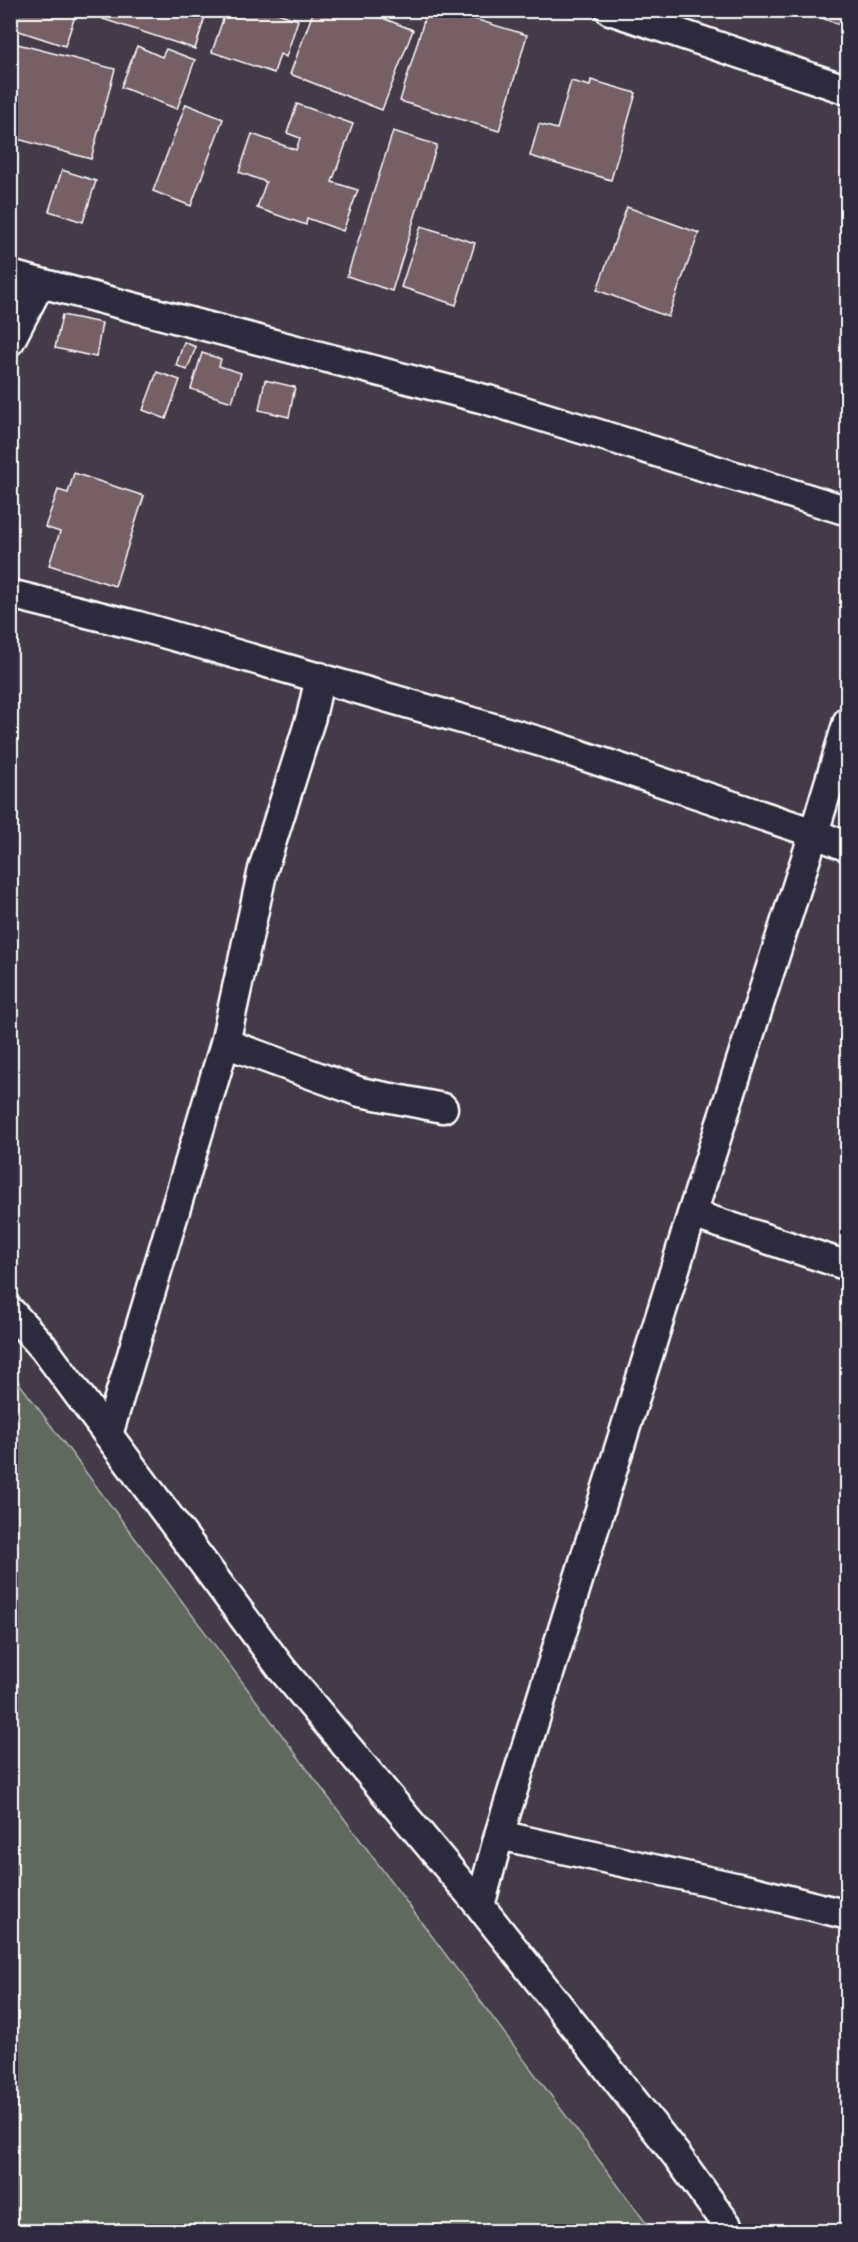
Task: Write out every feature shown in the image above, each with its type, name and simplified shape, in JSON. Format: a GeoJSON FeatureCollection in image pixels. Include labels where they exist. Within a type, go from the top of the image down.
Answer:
{"type":"FeatureCollection","features":[{"type":"Feature","properties":{"kind":"street"},"geometry":{"type":"LineString","coordinates":[[610,10],[848,90]]}},
{"type":"Feature","properties":{"kind":"street"},"geometry":{"type":"LineString","coordinates":[[10,275],[488,400],[848,511]]}},
{"type":"Feature","properties":{"kind":"street"},"geometry":{"type":"LineString","coordinates":[[10,341],[40,283]]}},
{"type":"Feature","properties":{"kind":"street"},"geometry":{"type":"LineString","coordinates":[[10,594],[135,625],[545,743],[814,832],[848,847]]}},
{"type":"Feature","properties":{"kind":"street"},"geometry":{"type":"LineString","coordinates":[[108,1435],[225,1043],[263,869],[311,717],[320,677]]}},
{"type":"Feature","properties":{"kind":"street"},"geometry":{"type":"LineString","coordinates":[[480,1906],[498,1835],[848,721]]}},
{"type":"Feature","properties":{"kind":"street"},"geometry":{"type":"LineString","coordinates":[[225,1043],[360,1092],[443,1108]]}},
{"type":"Feature","properties":{"kind":"street"},"geometry":{"type":"LineString","coordinates":[[692,1214],[848,1266]]}},
{"type":"Feature","properties":{"kind":"street"},"geometry":{"type":"LineString","coordinates":[[10,1311],[42,1347],[280,1668],[480,1906],[677,2157],[732,2232]]}},
{"type":"Feature","properties":{"kind":"street"},"geometry":{"type":"LineString","coordinates":[[498,1835],[848,1915]]}},
{"type":"Feature","properties":{"kind":"green space"},"geometry":{"type":"Polygon","coordinates":[[[11,1372],[652,2231],[11,2231],[11,1372]]]}},
{"type":"Feature","properties":{"kind":"building"},"geometry":{"type":"Polygon","coordinates":[[[19,10],[77,10],[65,46],[13,29],[19,10]]]}},
{"type":"Feature","properties":{"kind":"building"},"geometry":{"type":"Polygon","coordinates":[[[105,10],[207,10],[195,49],[103,19],[105,10]]]}},
{"type":"Feature","properties":{"kind":"building"},"geometry":{"type":"Polygon","coordinates":[[[226,10],[269,10],[298,20],[286,57],[280,54],[274,73],[212,52],[226,10]]]}},
{"type":"Feature","properties":{"kind":"building"},"geometry":{"type":"Polygon","coordinates":[[[314,10],[337,10],[343,13],[343,10],[362,10],[413,30],[382,110],[290,74],[314,10]]]}},
{"type":"Feature","properties":{"kind":"building"},"geometry":{"type":"Polygon","coordinates":[[[427,10],[445,10],[527,35],[499,131],[400,101],[427,10]]]}},
{"type":"Feature","properties":{"kind":"building"},"geometry":{"type":"Polygon","coordinates":[[[820,10],[846,10],[840,25],[817,16],[820,10]]]}},
{"type":"Feature","properties":{"kind":"building"},"geometry":{"type":"Polygon","coordinates":[[[10,42],[115,69],[91,159],[10,137],[10,42]]]}},
{"type":"Feature","properties":{"kind":"building"},"geometry":{"type":"Polygon","coordinates":[[[137,46],[162,57],[166,49],[195,60],[177,109],[121,87],[137,46]]]}},
{"type":"Feature","properties":{"kind":"building"},"geometry":{"type":"Polygon","coordinates":[[[591,80],[636,93],[611,180],[530,156],[539,124],[557,129],[571,81],[590,86],[591,80]]]}},
{"type":"Feature","properties":{"kind":"building"},"geometry":{"type":"Polygon","coordinates":[[[186,104],[223,119],[191,206],[153,191],[186,104]]]}},
{"type":"Feature","properties":{"kind":"building"},"geometry":{"type":"Polygon","coordinates":[[[297,104],[353,124],[332,182],[358,190],[343,231],[307,218],[306,225],[257,208],[266,182],[239,172],[252,134],[296,150],[300,138],[287,133],[297,104]]]}},
{"type":"Feature","properties":{"kind":"building"},"geometry":{"type":"Polygon","coordinates":[[[393,131],[437,145],[392,291],[347,276],[393,131]]]}},
{"type":"Feature","properties":{"kind":"building"},"geometry":{"type":"Polygon","coordinates":[[[62,170],[96,181],[83,222],[49,211],[62,170]]]}},
{"type":"Feature","properties":{"kind":"building"},"geometry":{"type":"Polygon","coordinates":[[[627,207],[699,233],[668,317],[597,290],[627,207]]]}},
{"type":"Feature","properties":{"kind":"building"},"geometry":{"type":"Polygon","coordinates":[[[421,226],[475,243],[456,305],[401,287],[421,226]]]}},
{"type":"Feature","properties":{"kind":"building"},"geometry":{"type":"Polygon","coordinates":[[[62,315],[102,323],[96,357],[55,348],[62,315]]]}},
{"type":"Feature","properties":{"kind":"building"},"geometry":{"type":"Polygon","coordinates":[[[184,342],[196,347],[187,370],[176,365],[184,342]]]}},
{"type":"Feature","properties":{"kind":"building"},"geometry":{"type":"Polygon","coordinates":[[[202,353],[221,359],[219,366],[241,373],[232,402],[191,389],[202,353]]]}},
{"type":"Feature","properties":{"kind":"building"},"geometry":{"type":"Polygon","coordinates":[[[157,372],[180,380],[166,419],[143,410],[157,372]]]}},
{"type":"Feature","properties":{"kind":"building"},"geometry":{"type":"Polygon","coordinates":[[[265,380],[295,387],[289,417],[259,410],[265,380]]]}},
{"type":"Feature","properties":{"kind":"building"},"geometry":{"type":"Polygon","coordinates":[[[74,473],[144,496],[115,586],[49,565],[60,532],[45,527],[58,490],[68,493],[74,473]]]}}]}
